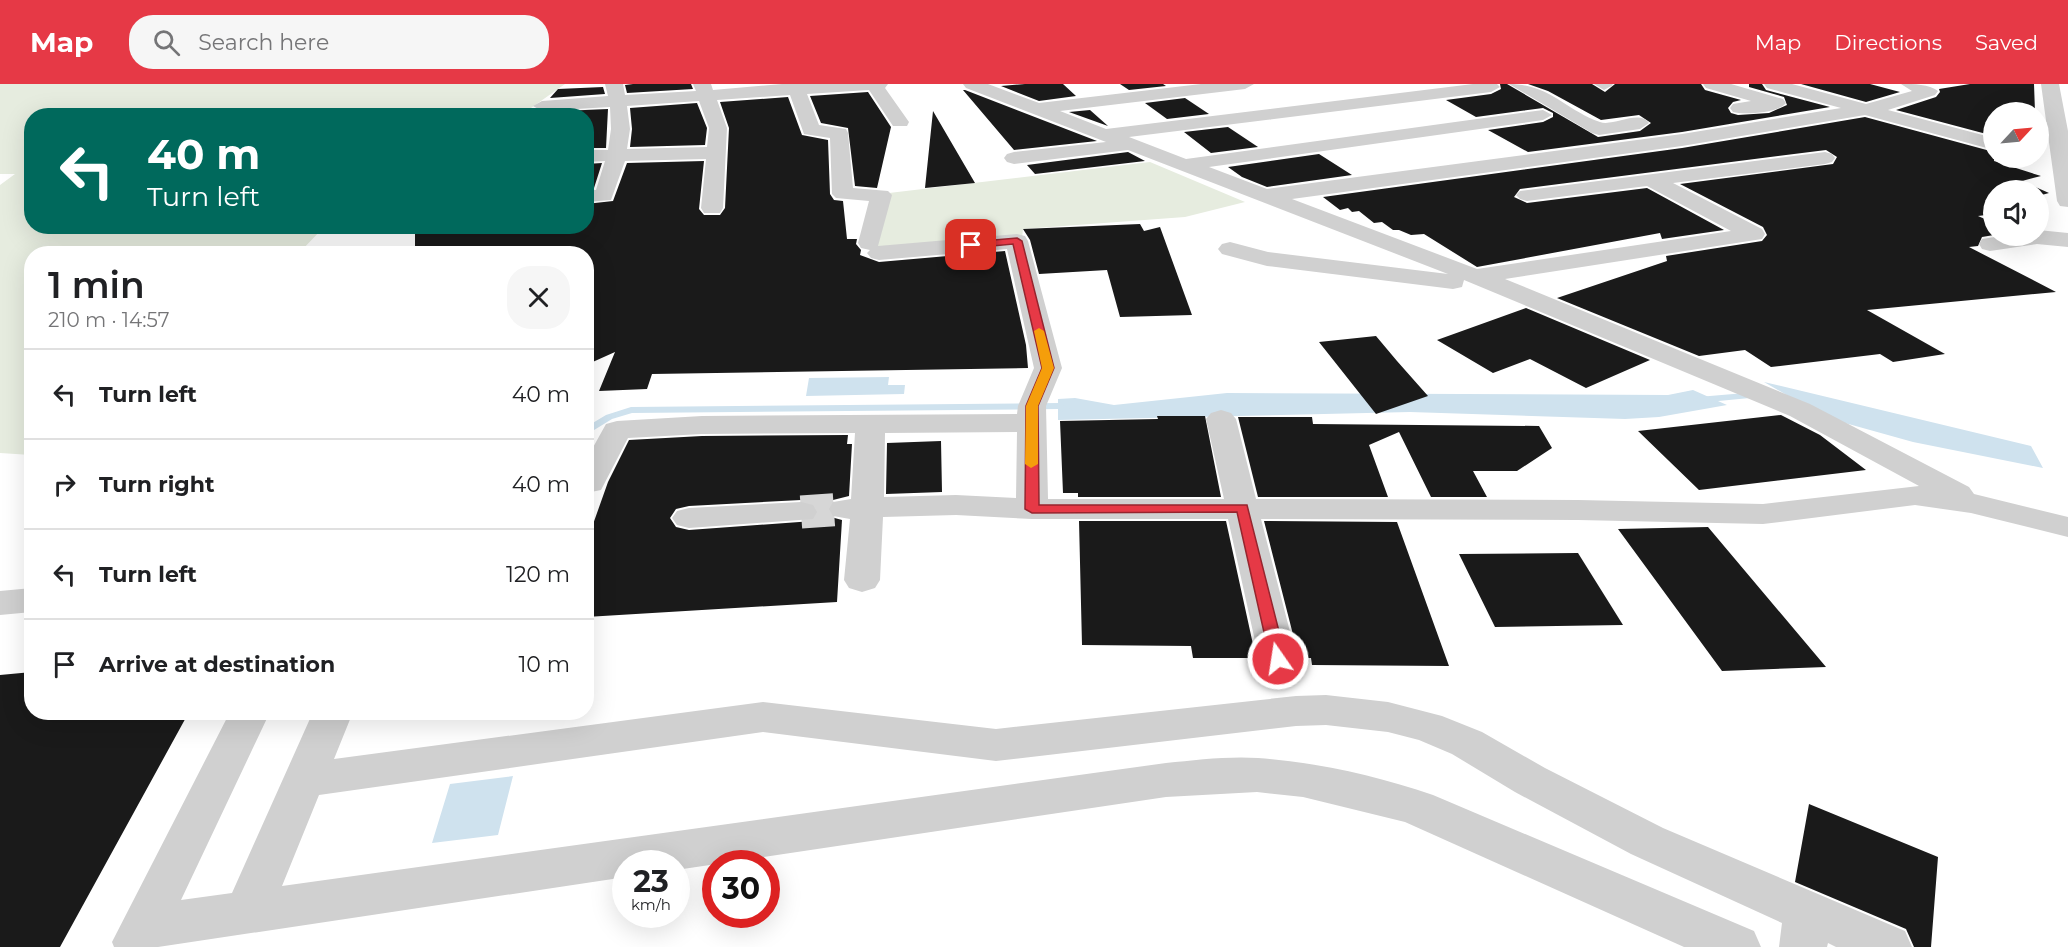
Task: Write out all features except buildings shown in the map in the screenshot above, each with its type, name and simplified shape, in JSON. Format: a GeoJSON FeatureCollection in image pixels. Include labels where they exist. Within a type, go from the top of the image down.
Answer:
{"type":"FeatureCollection","features":[{"type":"Feature","properties":{"kind":"street"},"geometry":{"type":"LineString","coordinates":[[874,84],[900,122]]}},
{"type":"Feature","properties":{"kind":"street"},"geometry":{"type":"LineString","coordinates":[[542,106],[617,93],[879,84]]}},
{"type":"Feature","properties":{"kind":"street"},"geometry":{"type":"LineString","coordinates":[[979,84],[1183,166],[1509,289],[1800,410],[1927,476],[1971,503]]}},
{"type":"Feature","properties":{"kind":"street"},"geometry":{"type":"LineString","coordinates":[[1035,108],[1245,84]]}},
{"type":"Feature","properties":{"kind":"street"},"geometry":{"type":"LineString","coordinates":[[1518,84],[1599,129],[1655,121]]}},
{"type":"Feature","properties":{"kind":"street"},"geometry":{"type":"LineString","coordinates":[[1712,84],[1777,103],[1722,111]]}},
{"type":"Feature","properties":{"kind":"street"},"geometry":{"type":"LineString","coordinates":[[1773,84],[1876,98],[1983,140]]}},
{"type":"Feature","properties":{"kind":"street"},"geometry":{"type":"LineString","coordinates":[[1795,84],[1876,98],[1983,133]]}},
{"type":"Feature","properties":{"kind":"street"},"geometry":{"type":"LineString","coordinates":[[1261,196],[1682,140],[1876,98],[1929,91],[1910,84]]}},
{"type":"Feature","properties":{"kind":"street"},"geometry":{"type":"LineString","coordinates":[[2050,84],[2053,156],[2068,201]]}},
{"type":"Feature","properties":{"kind":"street"},"geometry":{"type":"LineString","coordinates":[[1105,134],[1488,85],[1606,150]]}},
{"type":"Feature","properties":{"kind":"street"},"geometry":{"type":"LineString","coordinates":[[794,88],[811,130],[839,133],[843,194],[881,195],[874,248],[1017,241],[1048,368],[1032,414],[1032,509]]}},
{"type":"Feature","properties":{"kind":"street"},"geometry":{"type":"LineString","coordinates":[[705,90],[718,128],[718,153],[712,208]]}},
{"type":"Feature","properties":{"kind":"street"},"geometry":{"type":"LineString","coordinates":[[594,196],[604,196],[616,155],[622,126],[617,93]]}},
{"type":"Feature","properties":{"kind":"street"},"geometry":{"type":"LineString","coordinates":[[1183,166],[1543,115]]}},
{"type":"Feature","properties":{"kind":"street"},"geometry":{"type":"LineString","coordinates":[[1682,140],[1741,167]]}},
{"type":"Feature","properties":{"kind":"street"},"geometry":{"type":"LineString","coordinates":[[1014,158],[1132,145]]}},
{"type":"Feature","properties":{"kind":"street"},"geometry":{"type":"LineString","coordinates":[[594,156],[718,153]]}},
{"type":"Feature","properties":{"kind":"street"},"geometry":{"type":"LineString","coordinates":[[1527,195],[1825,158]]}},
{"type":"Feature","properties":{"kind":"street"},"geometry":{"type":"LineString","coordinates":[[1475,277],[1754,234],[1649,179]]}},
{"type":"Feature","properties":{"kind":"street"},"geometry":{"type":"LineString","coordinates":[[2068,220],[2047,217],[2040,219],[2050,225],[2068,230]]}},
{"type":"Feature","properties":{"kind":"street"},"geometry":{"type":"LineString","coordinates":[[2049,238],[2068,240]]}},
{"type":"Feature","properties":{"kind":"street"},"geometry":{"type":"LineString","coordinates":[[1230,249],[1267,259],[1509,289]]}},
{"type":"Feature","properties":{"kind":"street"},"geometry":{"type":"LineString","coordinates":[[594,475],[617,430],[870,423],[1032,414]]}},
{"type":"Feature","properties":{"kind":"street"},"geometry":{"type":"LineString","coordinates":[[1221,419],[1278,659]]}},
{"type":"Feature","properties":{"kind":"street"},"geometry":{"type":"LineString","coordinates":[[862,580],[856,508],[870,423]]}},
{"type":"Feature","properties":{"kind":"street"},"geometry":{"type":"LineString","coordinates":[[856,508],[956,505],[1032,509],[1242,508],[1763,514],[1915,495],[1971,503],[2068,527]]}},
{"type":"Feature","properties":{"kind":"street"},"geometry":{"type":"LineString","coordinates":[[689,518],[801,512]]}},
{"type":"Feature","properties":{"kind":"street"},"geometry":{"type":"LineString","coordinates":[[0,603],[24,601]]}},
{"type":"Feature","properties":{"kind":"street"},"geometry":{"type":"LineString","coordinates":[[304,780],[763,717],[996,745],[1296,711],[1357,712],[1428,728],[1467,743],[1530,780],[1638,836],[1806,930],[1888,947]]}},
{"type":"Feature","properties":{"kind":"street"},"geometry":{"type":"LineString","coordinates":[[138,937],[246,720]]}},
{"type":"Feature","properties":{"kind":"street"},"geometry":{"type":"LineString","coordinates":[[247,912],[330,720]]}},
{"type":"Feature","properties":{"kind":"street"},"geometry":{"type":"LineString","coordinates":[[138,937],[247,912],[1166,780],[1257,775],[1341,786],[1418,808],[1737,947]]}},
{"type":"Feature","properties":{"kind":"shaded area"},"geometry":{"type":"Polygon","coordinates":[[[0,84],[565,84],[531,108],[24,108],[24,234],[317,234],[306,246],[24,246],[24,455],[0,453],[0,185],[15,174],[0,174],[0,84]]]}},
{"type":"Feature","properties":{"kind":"shaded area"},"geometry":{"type":"Polygon","coordinates":[[[1150,162],[1245,202],[1185,217],[1023,229],[1022,238],[872,251],[889,193],[1150,162]]]}},
{"type":"Feature","properties":{"kind":"water"},"geometry":{"type":"Polygon","coordinates":[[[889,377],[888,385],[905,385],[904,394],[806,396],[809,378],[889,377]]]}},
{"type":"Feature","properties":{"kind":"water"},"geometry":{"type":"Polygon","coordinates":[[[1764,382],[2031,446],[2043,468],[1913,442],[1827,418],[1764,382]]]}},
{"type":"Feature","properties":{"kind":"water"},"geometry":{"type":"Polygon","coordinates":[[[1693,390],[1727,405],[1659,417],[1625,419],[1410,412],[1058,420],[1058,399],[1075,398],[1114,405],[1227,393],[1668,395],[1693,390]]]}},
{"type":"Feature","properties":{"kind":"water"},"geometry":{"type":"Polygon","coordinates":[[[513,776],[498,835],[432,843],[450,784],[513,776]]]}},
{"type":"Feature","properties":{"kind":"waterway"},"geometry":{"type":"LineString","coordinates":[[1698,400],[1757,395]]}},
{"type":"Feature","properties":{"kind":"waterway"},"geometry":{"type":"LineString","coordinates":[[594,427],[609,417],[631,410],[1060,406],[1068,411]]}},
{"type":"Feature","properties":{"kind":"tunnel"},"geometry":{"type":"LineString","coordinates":[[801,512],[844,509]]}},
{"type":"Feature","properties":{"kind":"slow traffic"},"geometry":{"type":"LineString","coordinates":[[1031,464],[1032,406],[1048,368],[1039,331]]}},
{"type":"Feature","properties":{"kind":"route"},"geometry":{"type":"LineString","coordinates":[[971,245],[1017,241],[1048,368],[1032,406],[1032,509],[1242,508],[1278,659]]}}]}
